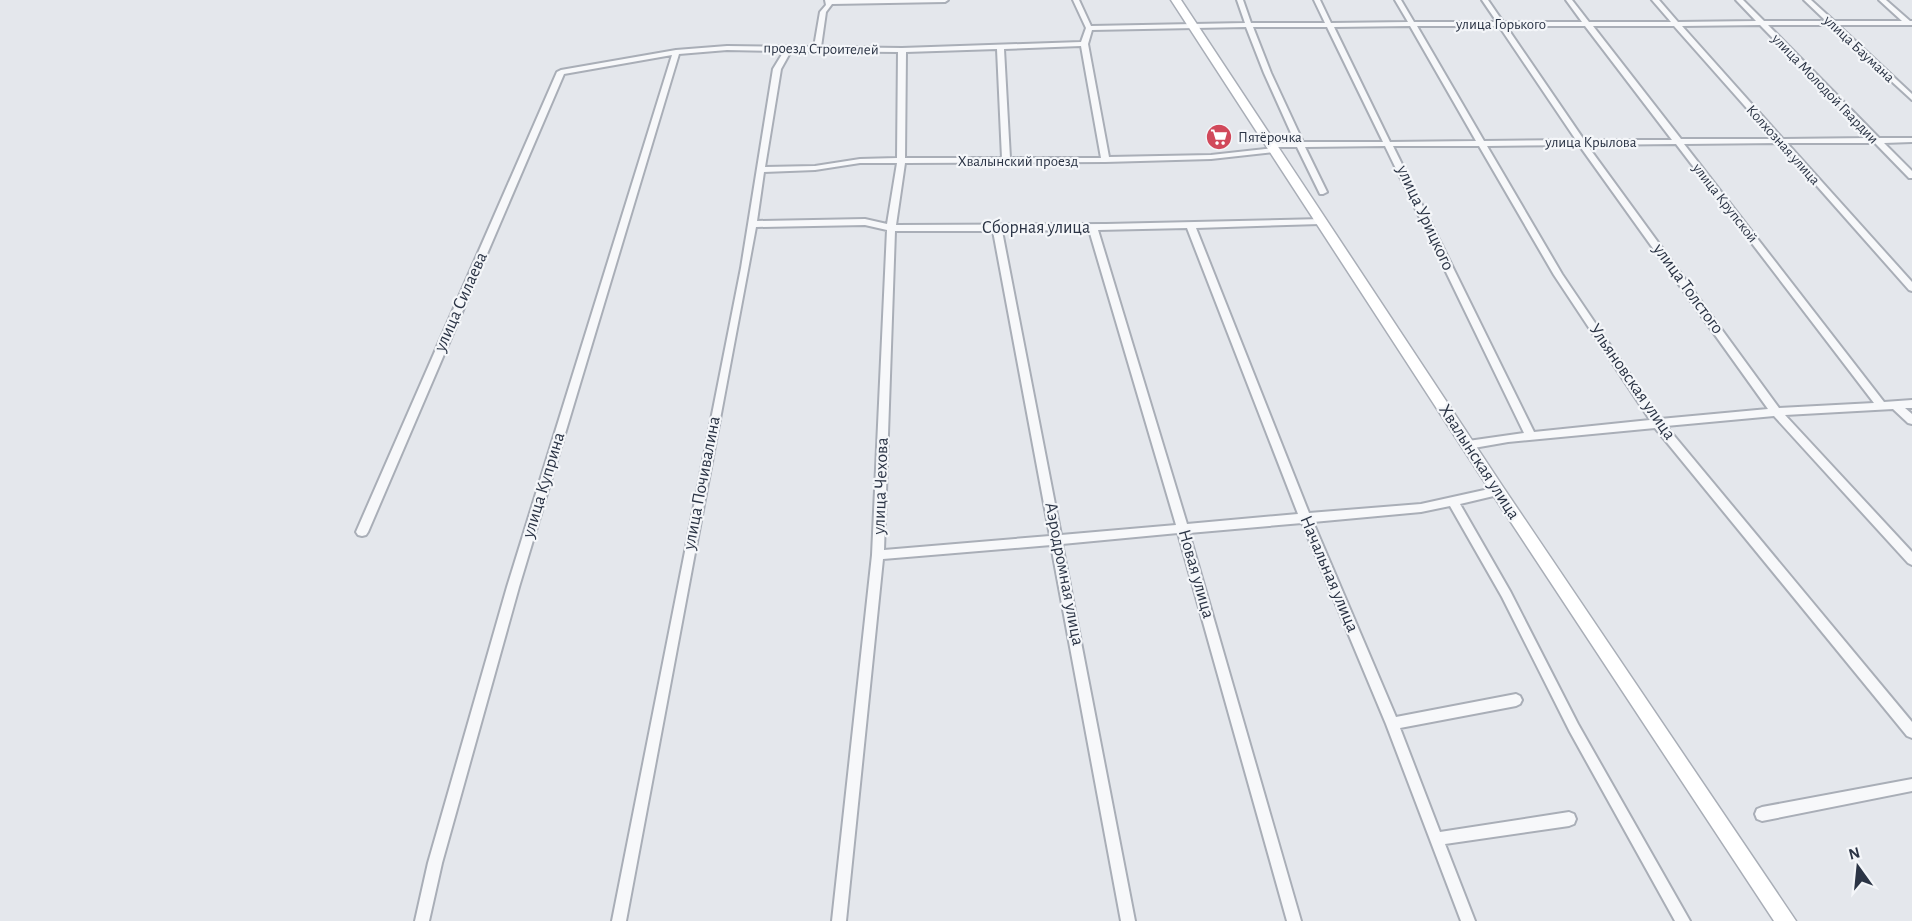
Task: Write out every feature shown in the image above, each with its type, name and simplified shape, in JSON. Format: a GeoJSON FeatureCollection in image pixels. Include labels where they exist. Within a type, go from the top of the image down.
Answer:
{"type":"FeatureCollection","features":[{"type":"Feature","properties":{"kind":"street"},"geometry":{"type":"LineString","coordinates":[[817,50],[823,12],[829,1],[945,0]]}},
{"type":"Feature","properties":{"kind":"street"},"geometry":{"type":"LineString","coordinates":[[1076,0],[1089,28],[1084,44],[1105,160]]}},
{"type":"Feature","properties":{"kind":"street","name":"Хвалынская улица"},"geometry":{"type":"LineString","coordinates":[[1176,0],[1190,25],[1273,147],[1498,491],[1786,921]]}},
{"type":"Feature","properties":{"kind":"street"},"geometry":{"type":"LineString","coordinates":[[1240,0],[1248,26],[1299,144],[1323,192]]}},
{"type":"Feature","properties":{"kind":"street","name":"улица Урицкого"},"geometry":{"type":"LineString","coordinates":[[1317,0],[1389,142],[1531,436]]}},
{"type":"Feature","properties":{"kind":"street","name":"Ульяновская улица"},"geometry":{"type":"LineString","coordinates":[[1398,0],[1558,274],[1658,424],[1912,732]]}},
{"type":"Feature","properties":{"kind":"street","name":"улица Толстого"},"geometry":{"type":"LineString","coordinates":[[1485,0],[1581,142],[1776,412],[1912,560]]}},
{"type":"Feature","properties":{"kind":"street","name":"улица Крупской"},"geometry":{"type":"LineString","coordinates":[[1569,0],[1881,405]]}},
{"type":"Feature","properties":{"kind":"street","name":"Колхозная улица"},"geometry":{"type":"LineString","coordinates":[[1655,0],[1912,288]]}},
{"type":"Feature","properties":{"kind":"street","name":"улица Молодой Гвардии"},"geometry":{"type":"LineString","coordinates":[[1739,0],[1912,176]]}},
{"type":"Feature","properties":{"kind":"street","name":"улица Баумана"},"geometry":{"type":"LineString","coordinates":[[1807,0],[1912,98]]}},
{"type":"Feature","properties":{"kind":"street"},"geometry":{"type":"LineString","coordinates":[[1882,0],[1911,24]]}},
{"type":"Feature","properties":{"kind":"street","name":"улица Горького"},"geometry":{"type":"LineString","coordinates":[[1089,28],[1190,25],[1911,24]]}},
{"type":"Feature","properties":{"kind":"street","name":"проезд Строителей"},"geometry":{"type":"LineString","coordinates":[[561,72],[676,52],[727,48],[902,50],[1084,44]]}},
{"type":"Feature","properties":{"kind":"street"},"geometry":{"type":"LineString","coordinates":[[1000,46],[1006,161]]}},
{"type":"Feature","properties":{"kind":"street","name":"улица Почивалина"},"geometry":{"type":"LineString","coordinates":[[619,921],[753,224],[777,69],[789,48]]}},
{"type":"Feature","properties":{"kind":"street","name":"улица Чехова"},"geometry":{"type":"LineString","coordinates":[[839,921],[878,555],[891,228],[901,162],[902,50]]}},
{"type":"Feature","properties":{"kind":"street","name":"улица Куприна"},"geometry":{"type":"LineString","coordinates":[[422,921],[435,863],[513,587],[676,52]]}},
{"type":"Feature","properties":{"kind":"street","name":"улица Силаева"},"geometry":{"type":"LineString","coordinates":[[362,532],[561,72]]}},
{"type":"Feature","properties":{"kind":"street","name":"улица Крылова"},"geometry":{"type":"LineString","coordinates":[[1273,147],[1299,144],[1389,142],[1912,140]]}},
{"type":"Feature","properties":{"kind":"street","name":"Хвалынский проезд"},"geometry":{"type":"LineString","coordinates":[[761,170],[815,168],[860,161],[1211,157],[1273,147]]}},
{"type":"Feature","properties":{"kind":"street","name":"Сборная улица"},"geometry":{"type":"LineString","coordinates":[[753,224],[865,222],[891,228],[1093,228],[1191,227],[1320,220]]}},
{"type":"Feature","properties":{"kind":"street","name":"Начальная улица"},"geometry":{"type":"LineString","coordinates":[[1191,227],[1305,517],[1392,724],[1468,921]]}},
{"type":"Feature","properties":{"kind":"street","name":"Аэродромная улица"},"geometry":{"type":"LineString","coordinates":[[997,228],[1128,921]]}},
{"type":"Feature","properties":{"kind":"street","name":"Новая улица"},"geometry":{"type":"LineString","coordinates":[[1093,228],[1182,527],[1294,921]]}},
{"type":"Feature","properties":{"kind":"street"},"geometry":{"type":"LineString","coordinates":[[1468,445],[1531,436],[1776,412],[1912,404]]}},
{"type":"Feature","properties":{"kind":"street"},"geometry":{"type":"LineString","coordinates":[[1895,405],[1912,420]]}},
{"type":"Feature","properties":{"kind":"street"},"geometry":{"type":"LineString","coordinates":[[878,555],[1421,508],[1498,491]]}},
{"type":"Feature","properties":{"kind":"street"},"geometry":{"type":"LineString","coordinates":[[1453,502],[1506,594],[1574,728],[1683,921]]}},
{"type":"Feature","properties":{"kind":"street"},"geometry":{"type":"LineString","coordinates":[[1392,724],[1516,700]]}},
{"type":"Feature","properties":{"kind":"street"},"geometry":{"type":"LineString","coordinates":[[1762,814],[1912,785]]}},
{"type":"Feature","properties":{"kind":"street"},"geometry":{"type":"LineString","coordinates":[[1436,839],[1569,819]]}},
{"type":"Feature","properties":{"kind":"place","name":"Пятёрочка"},"geometry":{"type":"Point","coordinates":[1219,137]}}]}
